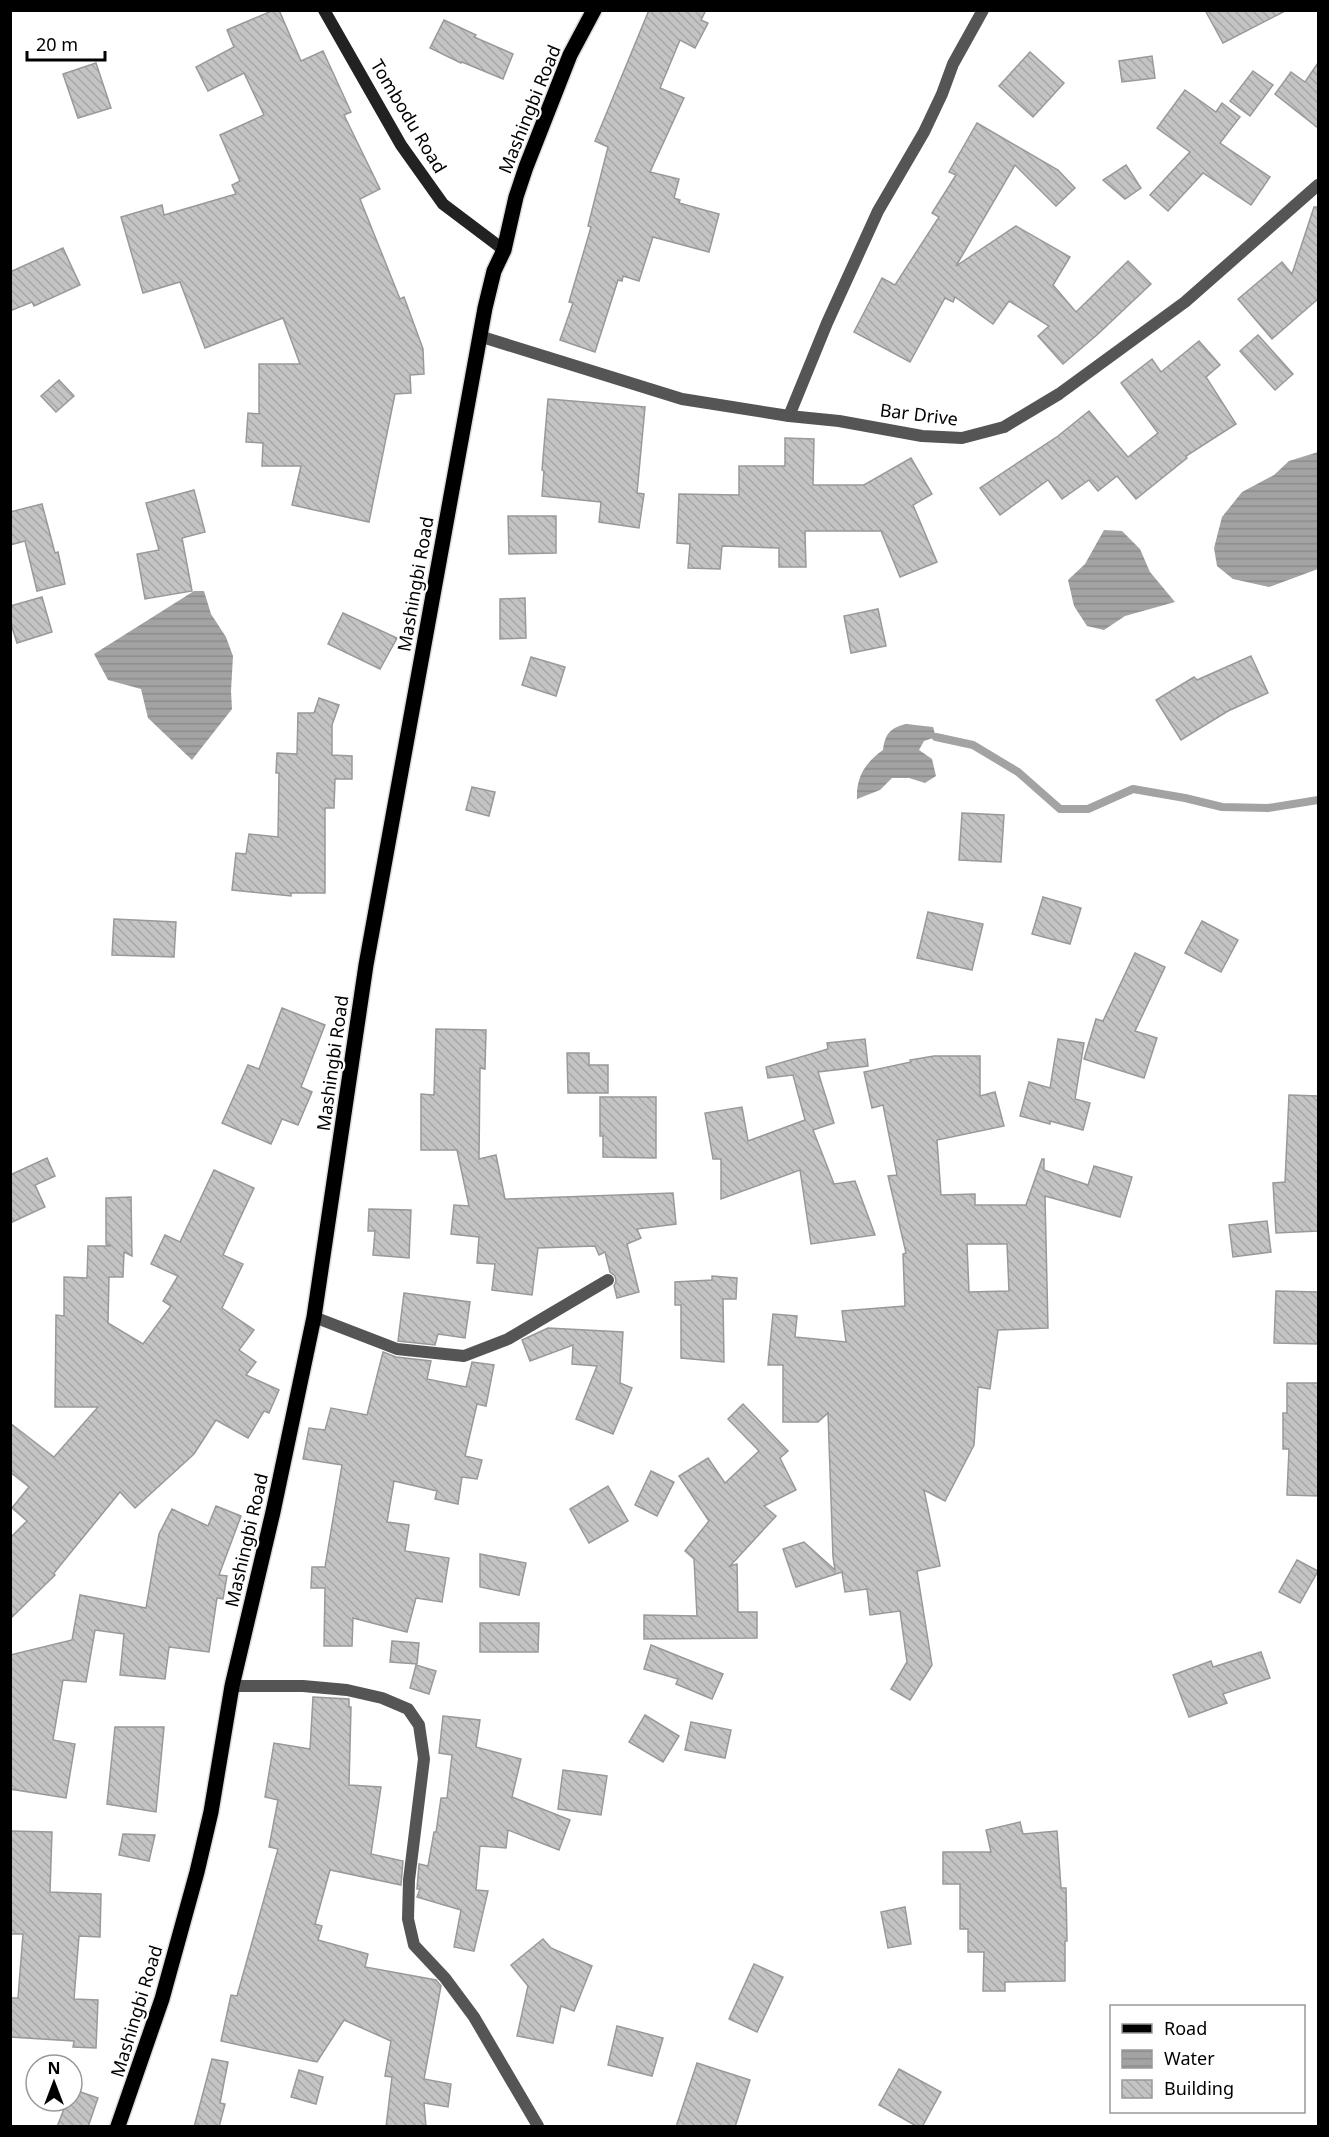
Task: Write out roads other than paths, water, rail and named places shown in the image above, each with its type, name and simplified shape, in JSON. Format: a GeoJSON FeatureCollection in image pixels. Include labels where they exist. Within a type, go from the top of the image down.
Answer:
{"type":"FeatureCollection","features":[{"type":"Feature","properties":{"kind":"main road","name":"Tombodu Road"},"geometry":{"type":"LineString","coordinates":[[324,10],[401,145],[443,204],[504,250]]}},
{"type":"Feature","properties":{"kind":"main road","name":"Mashingbi Road"},"geometry":{"type":"LineString","coordinates":[[118,2127],[162,2000],[197,1872],[211,1812],[232,1686],[273,1512],[314,1317],[366,965],[479,336],[494,271],[504,250],[516,197],[526,167],[570,56],[594,10]]}},
{"type":"Feature","properties":{"kind":"street"},"geometry":{"type":"LineString","coordinates":[[789,416],[827,323],[878,211],[924,132],[942,94],[952,64],[983,10]]}},
{"type":"Feature","properties":{"kind":"street","name":"Bar Drive"},"geometry":{"type":"LineString","coordinates":[[479,336],[682,399],[789,416],[839,421],[922,436],[962,438],[1004,427],[1059,394],[1185,302],[1318,185]]}},
{"type":"Feature","properties":{"kind":"street"},"geometry":{"type":"LineString","coordinates":[[314,1317],[397,1349],[464,1356],[508,1339],[608,1280]]}},
{"type":"Feature","properties":{"kind":"street"},"geometry":{"type":"LineString","coordinates":[[232,1686],[303,1686],[347,1690],[382,1698],[408,1709],[419,1725],[424,1759],[409,1880],[408,1919],[414,1946],[445,1978],[474,2017],[538,2127]]}},
{"type":"Feature","properties":{"kind":"water"},"geometry":{"type":"Polygon","coordinates":[[[1318,452],[1318,569],[1269,587],[1233,579],[1217,566],[1214,548],[1222,517],[1242,492],[1274,475],[1289,461],[1318,452]]]}},
{"type":"Feature","properties":{"kind":"water"},"geometry":{"type":"Polygon","coordinates":[[[1104,530],[1122,531],[1140,549],[1150,572],[1175,602],[1125,616],[1104,630],[1087,626],[1074,606],[1068,580],[1085,564],[1104,530]]]}},
{"type":"Feature","properties":{"kind":"water"},"geometry":{"type":"Polygon","coordinates":[[[194,591],[204,591],[211,614],[226,637],[233,656],[232,709],[192,760],[148,718],[141,689],[108,680],[94,654],[194,591]]]}},
{"type":"Feature","properties":{"kind":"water"},"geometry":{"type":"Polygon","coordinates":[[[906,724],[933,727],[936,737],[924,741],[919,750],[932,759],[936,776],[925,783],[909,778],[892,778],[880,790],[857,799],[858,784],[863,771],[883,750],[889,732],[906,724]]]}},
{"type":"Feature","properties":{"kind":"waterway"},"geometry":{"type":"LineString","coordinates":[[936,737],[973,745],[1018,772],[1060,809],[1088,809],[1133,789],[1222,807],[1268,808],[1318,800]]}}]}
